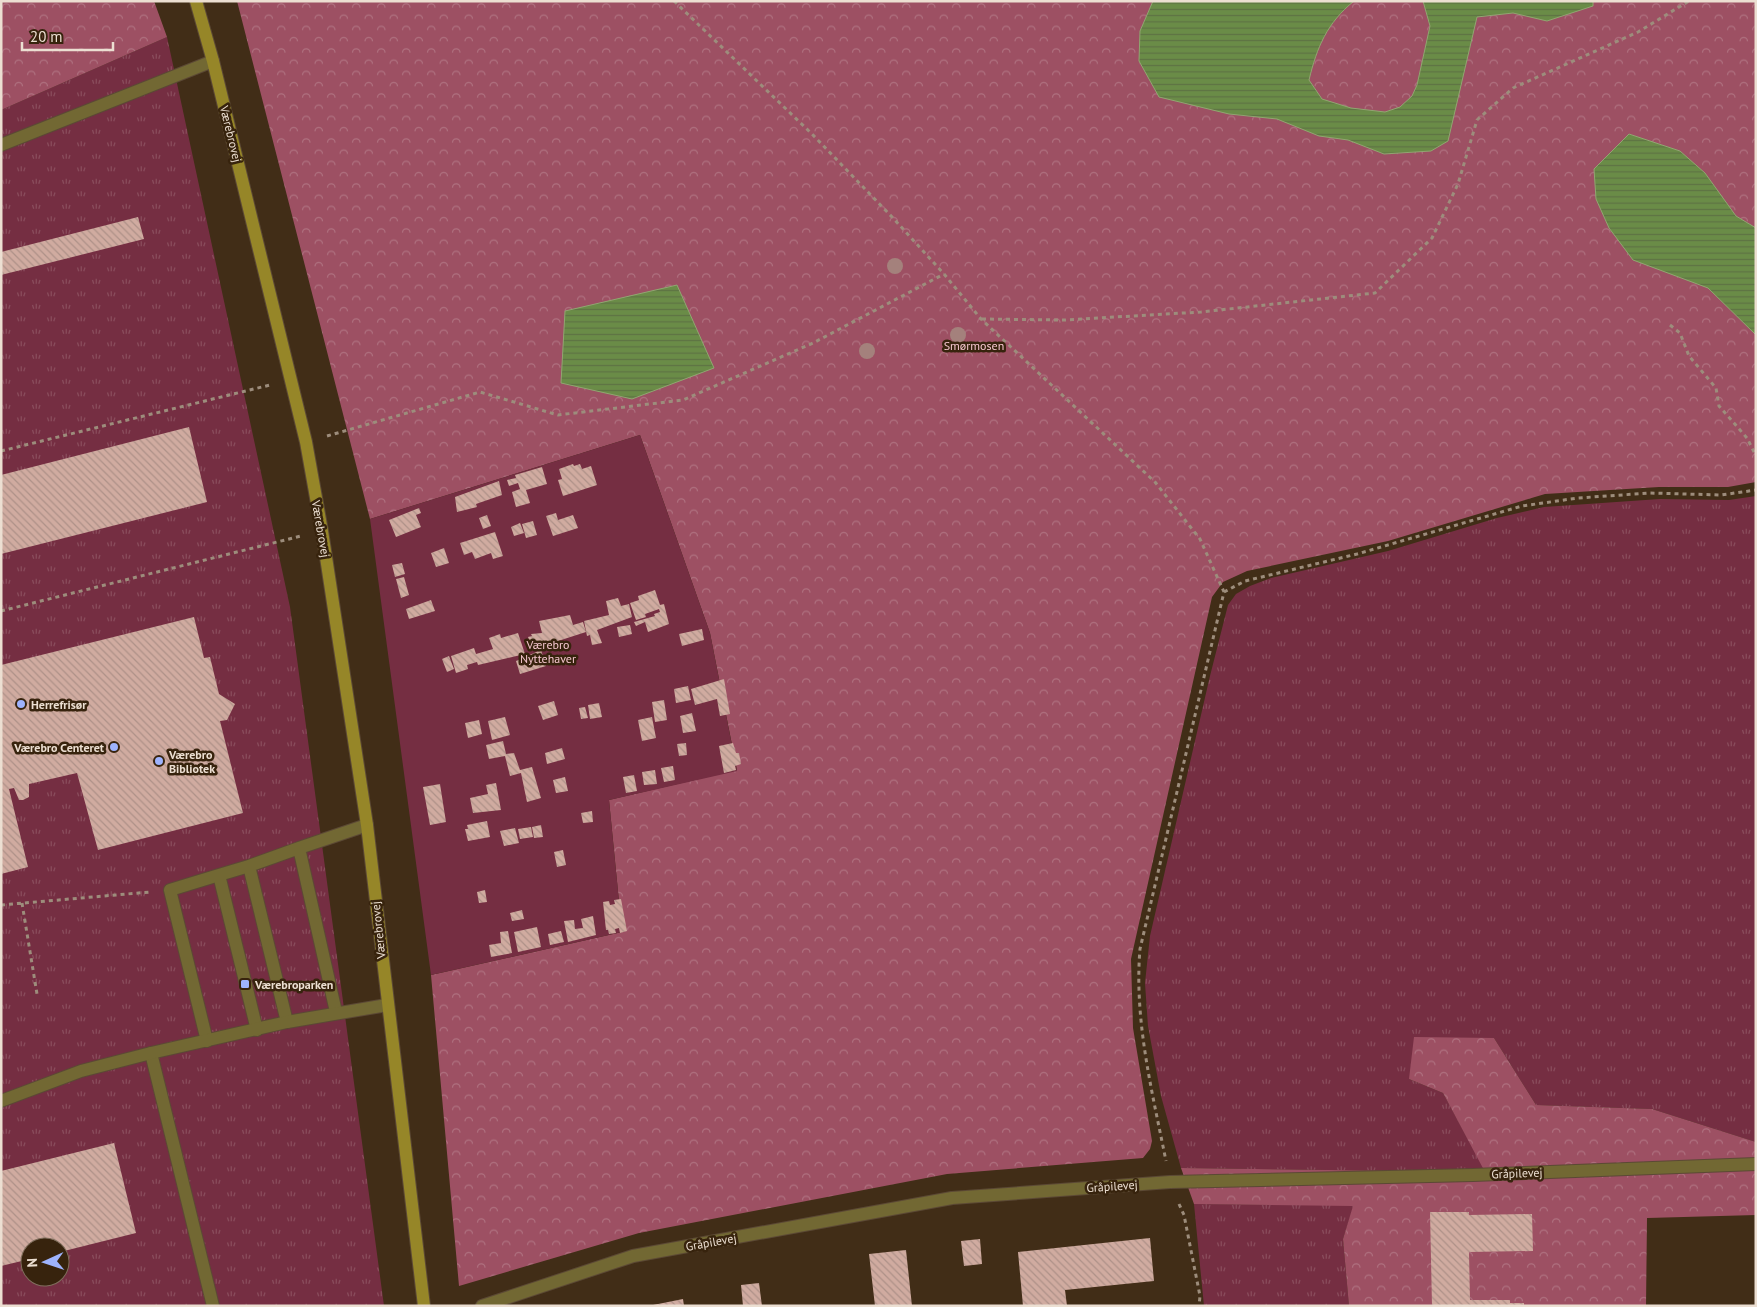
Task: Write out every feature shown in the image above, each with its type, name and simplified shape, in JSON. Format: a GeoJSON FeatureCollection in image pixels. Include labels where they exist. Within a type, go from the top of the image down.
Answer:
{"type":"FeatureCollection","features":[{"type":"Feature","properties":{"kind":"street","name":"Værebrovej"},"geometry":{"type":"LineString","coordinates":[[196,1],[213,61],[306,442],[322,531],[367,826],[424,1306]]}},
{"type":"Feature","properties":{"kind":"street"},"geometry":{"type":"LineString","coordinates":[[1,145],[213,61]]}},
{"type":"Feature","properties":{"kind":"street"},"geometry":{"type":"LineString","coordinates":[[207,1041],[170,890],[249,866],[367,826]]}},
{"type":"Feature","properties":{"kind":"street"},"geometry":{"type":"LineString","coordinates":[[299,848],[336,1012]]}},
{"type":"Feature","properties":{"kind":"street"},"geometry":{"type":"LineString","coordinates":[[249,866],[287,1022]]}},
{"type":"Feature","properties":{"kind":"street"},"geometry":{"type":"LineString","coordinates":[[219,875],[257,1030]]}},
{"type":"Feature","properties":{"kind":"street"},"geometry":{"type":"LineString","coordinates":[[1,1101],[81,1071],[151,1053],[336,1012],[387,1005]]}},
{"type":"Feature","properties":{"kind":"street"},"geometry":{"type":"LineString","coordinates":[[151,1053],[213,1306]]}},
{"type":"Feature","properties":{"kind":"street","name":"Gråpilevej"},"geometry":{"type":"LineString","coordinates":[[482,1306],[633,1256],[952,1198],[1170,1182],[1473,1175],[1756,1164]]}},
{"type":"Feature","properties":{"kind":"path"},"geometry":{"type":"LineString","coordinates":[[674,1],[812,134],[944,274],[981,319],[1155,482],[1200,539],[1224,592],[1140,949],[1138,997],[1145,1052],[1170,1182],[1184,1215],[1200,1296],[1199,1306]]}},
{"type":"Feature","properties":{"kind":"path"},"geometry":{"type":"LineString","coordinates":[[981,319],[1064,320],[1201,312],[1375,293],[1432,238],[1458,184],[1477,120],[1513,88],[1638,32],[1689,1]]}},
{"type":"Feature","properties":{"kind":"path"},"geometry":{"type":"LineString","coordinates":[[306,442],[480,392],[558,415],[683,400],[813,343],[944,274]]}},
{"type":"Feature","properties":{"kind":"path"},"geometry":{"type":"LineString","coordinates":[[1670,325],[1680,333],[1689,356],[1716,388],[1719,406],[1747,438],[1756,456]]}},
{"type":"Feature","properties":{"kind":"path"},"geometry":{"type":"LineString","coordinates":[[1,451],[291,380]]}},
{"type":"Feature","properties":{"kind":"path"},"geometry":{"type":"LineString","coordinates":[[1224,592],[1244,581],[1357,554],[1522,506],[1578,498],[1650,493],[1721,495],[1756,490]]}},
{"type":"Feature","properties":{"kind":"path"},"geometry":{"type":"LineString","coordinates":[[1,611],[322,531]]}},
{"type":"Feature","properties":{"kind":"path"},"geometry":{"type":"LineString","coordinates":[[1,904],[170,890]]}},
{"type":"Feature","properties":{"kind":"path"},"geometry":{"type":"LineString","coordinates":[[22,903],[37,994]]}},
{"type":"Feature","properties":{"kind":"green space"},"geometry":{"type":"Polygon","coordinates":[[[1,1],[154,1],[167,37],[1,110],[1,1]]]}},
{"type":"Feature","properties":{"kind":"green space","name":"Smørmosen"},"geometry":{"type":"Polygon","coordinates":[[[237,1],[1756,1],[1756,482],[1728,487],[1659,487],[1545,494],[1388,541],[1247,571],[1223,582],[1212,597],[1131,959],[1133,1028],[1152,1141],[1150,1149],[1143,1158],[947,1174],[639,1233],[459,1286],[431,975],[622,932],[609,800],[737,770],[710,633],[640,435],[370,519],[237,1]]]}},
{"type":"Feature","properties":{"kind":"green space"},"geometry":{"type":"Polygon","coordinates":[[[167,37],[290,607],[384,1306],[1,1306],[1,110],[167,37]]]}},
{"type":"Feature","properties":{"kind":"green space","name":"Værebro Nyttehaver"},"geometry":{"type":"Polygon","coordinates":[[[640,435],[710,633],[737,771],[609,800],[622,932],[431,975],[370,519],[640,435]]]}},
{"type":"Feature","properties":{"kind":"green space"},"geometry":{"type":"Polygon","coordinates":[[[1756,496],[1756,1142],[1652,1109],[1536,1105],[1494,1038],[1409,1079],[1443,1093],[1486,1172],[1181,1168],[1161,1096],[1148,1026],[1145,983],[1150,936],[1210,676],[1228,605],[1236,594],[1271,578],[1388,551],[1497,518],[1544,507],[1660,499],[1729,500],[1756,496]]]}},
{"type":"Feature","properties":{"kind":"green space"},"geometry":{"type":"Polygon","coordinates":[[[1414,1037],[1494,1038],[1536,1105],[1652,1109],[1756,1142],[1756,1215],[1647,1218],[1646,1306],[1349,1306],[1343,1239],[1353,1206],[1194,1204],[1181,1168],[1485,1172],[1443,1093],[1409,1079],[1414,1037]]]}},
{"type":"Feature","properties":{"kind":"green space"},"geometry":{"type":"Polygon","coordinates":[[[1194,1204],[1354,1205],[1343,1239],[1349,1306],[1204,1306],[1194,1204]]]}},
{"type":"Feature","properties":{"kind":"shaded area"},"geometry":{"type":"Polygon","coordinates":[[[1153,1],[1354,1],[1337,18],[1324,36],[1309,80],[1322,99],[1351,108],[1385,112],[1400,107],[1412,96],[1417,85],[1430,26],[1423,1],[1593,1],[1593,6],[1547,21],[1513,13],[1477,17],[1448,141],[1431,151],[1384,154],[1348,140],[1319,136],[1277,119],[1229,114],[1159,97],[1139,61],[1140,31],[1153,1]]]}},
{"type":"Feature","properties":{"kind":"shaded area"},"geometry":{"type":"Polygon","coordinates":[[[1629,134],[1680,151],[1705,173],[1736,216],[1756,228],[1756,335],[1708,288],[1633,260],[1609,228],[1596,199],[1594,169],[1629,134]]]}},
{"type":"Feature","properties":{"kind":"shaded area"},"geometry":{"type":"Polygon","coordinates":[[[677,285],[714,368],[632,399],[561,383],[565,311],[677,285]]]}},
{"type":"Feature","properties":{"kind":"building"},"geometry":{"type":"Polygon","coordinates":[[[138,217],[144,239],[1,275],[1,252],[138,217]]]}},
{"type":"Feature","properties":{"kind":"building"},"geometry":{"type":"Polygon","coordinates":[[[189,427],[207,502],[1,554],[1,475],[189,427]]]}},
{"type":"Feature","properties":{"kind":"building"},"geometry":{"type":"Polygon","coordinates":[[[573,464],[574,466],[580,464],[582,469],[591,466],[597,485],[563,496],[558,480],[562,479],[559,469],[573,464]]]}},
{"type":"Feature","properties":{"kind":"building"},"geometry":{"type":"Polygon","coordinates":[[[542,467],[547,484],[526,490],[530,503],[516,507],[512,492],[520,489],[518,483],[509,486],[507,480],[516,478],[515,475],[542,467]]]}},
{"type":"Feature","properties":{"kind":"building"},"geometry":{"type":"Polygon","coordinates":[[[499,481],[502,495],[476,504],[477,507],[457,512],[455,497],[499,481]]]}},
{"type":"Feature","properties":{"kind":"building"},"geometry":{"type":"Polygon","coordinates":[[[419,508],[421,513],[416,515],[421,527],[396,537],[389,520],[419,508]]]}},
{"type":"Feature","properties":{"kind":"building"},"geometry":{"type":"Polygon","coordinates":[[[556,513],[558,520],[573,515],[578,528],[553,536],[546,516],[556,513]]]}},
{"type":"Feature","properties":{"kind":"building"},"geometry":{"type":"Polygon","coordinates":[[[487,515],[491,526],[483,529],[479,518],[487,515]]]}},
{"type":"Feature","properties":{"kind":"building"},"geometry":{"type":"Polygon","coordinates":[[[533,521],[537,535],[526,538],[522,524],[533,521]]]}},
{"type":"Feature","properties":{"kind":"building"},"geometry":{"type":"Polygon","coordinates":[[[520,523],[524,533],[514,536],[511,527],[520,523]]]}},
{"type":"Feature","properties":{"kind":"building"},"geometry":{"type":"Polygon","coordinates":[[[495,532],[503,556],[493,559],[491,553],[475,559],[472,552],[464,555],[460,543],[495,532]]]}},
{"type":"Feature","properties":{"kind":"building"},"geometry":{"type":"Polygon","coordinates":[[[444,548],[449,563],[436,567],[431,553],[444,548]]]}},
{"type":"Feature","properties":{"kind":"building"},"geometry":{"type":"Polygon","coordinates":[[[402,563],[405,574],[395,577],[392,565],[402,563]]]}},
{"type":"Feature","properties":{"kind":"building"},"geometry":{"type":"Polygon","coordinates":[[[404,577],[409,595],[401,598],[396,579],[404,577]]]}},
{"type":"Feature","properties":{"kind":"building"},"geometry":{"type":"Polygon","coordinates":[[[655,590],[660,605],[664,604],[669,624],[648,632],[645,622],[636,626],[634,622],[655,616],[654,614],[660,612],[659,609],[645,614],[646,617],[636,620],[630,603],[639,600],[638,596],[655,590]]]}},
{"type":"Feature","properties":{"kind":"building"},"geometry":{"type":"Polygon","coordinates":[[[618,598],[621,606],[629,604],[632,617],[597,630],[602,643],[592,645],[590,635],[587,636],[584,621],[609,615],[606,601],[618,598]]]}},
{"type":"Feature","properties":{"kind":"building"},"geometry":{"type":"Polygon","coordinates":[[[431,600],[435,611],[409,619],[406,609],[431,600]]]}},
{"type":"Feature","properties":{"kind":"building"},"geometry":{"type":"Polygon","coordinates":[[[570,615],[573,625],[583,622],[586,632],[558,641],[559,643],[542,645],[543,648],[533,650],[528,637],[532,636],[531,634],[542,633],[539,621],[570,615]]]}},
{"type":"Feature","properties":{"kind":"building","name":"Værebro Centeret"},"geometry":{"type":"Polygon","coordinates":[[[194,617],[204,658],[210,657],[219,694],[235,704],[227,720],[220,721],[243,813],[98,850],[77,773],[29,784],[29,797],[23,800],[19,800],[14,788],[9,789],[28,867],[1,874],[1,665],[194,617]]]}},
{"type":"Feature","properties":{"kind":"building"},"geometry":{"type":"Polygon","coordinates":[[[630,625],[632,634],[619,637],[617,627],[630,625]]]}},
{"type":"Feature","properties":{"kind":"building"},"geometry":{"type":"Polygon","coordinates":[[[702,629],[704,640],[682,646],[679,634],[702,629]]]}},
{"type":"Feature","properties":{"kind":"building"},"geometry":{"type":"Polygon","coordinates":[[[518,633],[525,654],[478,665],[477,662],[467,665],[468,669],[456,673],[451,656],[474,648],[476,654],[493,649],[489,638],[500,634],[501,638],[518,633]]]}},
{"type":"Feature","properties":{"kind":"building"},"geometry":{"type":"Polygon","coordinates":[[[541,650],[546,666],[520,674],[516,661],[541,650]]]}},
{"type":"Feature","properties":{"kind":"building"},"geometry":{"type":"Polygon","coordinates":[[[449,656],[454,669],[447,672],[442,659],[449,656]]]}},
{"type":"Feature","properties":{"kind":"building"},"geometry":{"type":"Polygon","coordinates":[[[724,679],[730,714],[720,716],[717,699],[695,705],[691,689],[724,679]]]}},
{"type":"Feature","properties":{"kind":"building"},"geometry":{"type":"Polygon","coordinates":[[[688,686],[691,700],[676,703],[674,689],[688,686]]]}},
{"type":"Feature","properties":{"kind":"building"},"geometry":{"type":"Polygon","coordinates":[[[664,700],[667,720],[655,722],[652,702],[664,700]]]}},
{"type":"Feature","properties":{"kind":"building"},"geometry":{"type":"Polygon","coordinates":[[[554,701],[558,715],[543,720],[538,706],[554,701]]]}},
{"type":"Feature","properties":{"kind":"building"},"geometry":{"type":"Polygon","coordinates":[[[599,703],[602,717],[590,719],[588,705],[599,703]]]}},
{"type":"Feature","properties":{"kind":"building"},"geometry":{"type":"Polygon","coordinates":[[[585,707],[588,718],[581,719],[579,708],[585,707]]]}},
{"type":"Feature","properties":{"kind":"building"},"geometry":{"type":"Polygon","coordinates":[[[692,713],[696,731],[683,733],[680,716],[692,713]]]}},
{"type":"Feature","properties":{"kind":"building"},"geometry":{"type":"Polygon","coordinates":[[[505,717],[510,735],[492,740],[488,721],[505,717]]]}},
{"type":"Feature","properties":{"kind":"building"},"geometry":{"type":"Polygon","coordinates":[[[652,717],[656,738],[642,741],[638,720],[652,717]]]}},
{"type":"Feature","properties":{"kind":"building"},"geometry":{"type":"Polygon","coordinates":[[[479,720],[482,734],[468,738],[465,723],[479,720]]]}},
{"type":"Feature","properties":{"kind":"building"},"geometry":{"type":"Polygon","coordinates":[[[503,741],[506,754],[514,753],[520,770],[532,767],[541,798],[527,802],[521,773],[510,776],[505,756],[489,759],[486,745],[503,741]]]}},
{"type":"Feature","properties":{"kind":"building"},"geometry":{"type":"Polygon","coordinates":[[[686,743],[687,755],[679,756],[677,744],[686,743]]]}},
{"type":"Feature","properties":{"kind":"building"},"geometry":{"type":"Polygon","coordinates":[[[733,743],[736,753],[739,753],[741,764],[735,766],[736,770],[724,773],[719,746],[733,743]]]}},
{"type":"Feature","properties":{"kind":"building"},"geometry":{"type":"Polygon","coordinates":[[[562,748],[565,759],[547,764],[545,753],[562,748]]]}},
{"type":"Feature","properties":{"kind":"building"},"geometry":{"type":"Polygon","coordinates":[[[673,766],[675,780],[664,782],[661,768],[673,766]]]}},
{"type":"Feature","properties":{"kind":"building"},"geometry":{"type":"Polygon","coordinates":[[[655,770],[657,784],[644,785],[642,772],[655,770]]]}},
{"type":"Feature","properties":{"kind":"building"},"geometry":{"type":"Polygon","coordinates":[[[634,775],[637,791],[626,793],[623,777],[634,775]]]}},
{"type":"Feature","properties":{"kind":"building"},"geometry":{"type":"Polygon","coordinates":[[[565,777],[568,791],[556,793],[553,780],[565,777]]]}},
{"type":"Feature","properties":{"kind":"building"},"geometry":{"type":"Polygon","coordinates":[[[496,783],[501,810],[473,813],[470,798],[488,794],[486,785],[496,783]]]}},
{"type":"Feature","properties":{"kind":"building"},"geometry":{"type":"Polygon","coordinates":[[[440,784],[446,822],[430,825],[423,787],[440,784]]]}},
{"type":"Feature","properties":{"kind":"building"},"geometry":{"type":"Polygon","coordinates":[[[592,811],[593,822],[583,823],[581,813],[592,811]]]}},
{"type":"Feature","properties":{"kind":"building"},"geometry":{"type":"Polygon","coordinates":[[[487,821],[490,837],[468,841],[465,829],[468,829],[467,825],[487,821]]]}},
{"type":"Feature","properties":{"kind":"building"},"geometry":{"type":"Polygon","coordinates":[[[541,825],[543,837],[534,838],[532,827],[541,825]]]}},
{"type":"Feature","properties":{"kind":"building"},"geometry":{"type":"Polygon","coordinates":[[[531,827],[533,837],[520,839],[518,829],[531,827]]]}},
{"type":"Feature","properties":{"kind":"building"},"geometry":{"type":"Polygon","coordinates":[[[515,828],[519,843],[504,846],[500,831],[515,828]]]}},
{"type":"Feature","properties":{"kind":"building"},"geometry":{"type":"Polygon","coordinates":[[[563,850],[566,865],[557,867],[554,852],[563,850]]]}},
{"type":"Feature","properties":{"kind":"building"},"geometry":{"type":"Polygon","coordinates":[[[485,890],[487,902],[479,903],[477,892],[485,890]]]}},
{"type":"Feature","properties":{"kind":"building"},"geometry":{"type":"Polygon","coordinates":[[[621,899],[627,931],[620,933],[619,928],[615,929],[616,933],[609,934],[608,930],[606,930],[603,902],[609,901],[610,905],[615,904],[614,900],[621,899]]]}},
{"type":"Feature","properties":{"kind":"building"},"geometry":{"type":"Polygon","coordinates":[[[522,910],[524,919],[512,921],[510,913],[522,910]]]}},
{"type":"Feature","properties":{"kind":"building"},"geometry":{"type":"Polygon","coordinates":[[[593,916],[596,935],[568,942],[564,921],[574,920],[575,929],[583,928],[581,919],[593,916]]]}},
{"type":"Feature","properties":{"kind":"building"},"geometry":{"type":"Polygon","coordinates":[[[537,927],[541,947],[518,952],[514,932],[537,927]]]}},
{"type":"Feature","properties":{"kind":"building"},"geometry":{"type":"Polygon","coordinates":[[[508,931],[512,953],[491,957],[489,945],[501,943],[500,932],[508,931]]]}},
{"type":"Feature","properties":{"kind":"building"},"geometry":{"type":"Polygon","coordinates":[[[561,931],[564,942],[550,945],[548,934],[561,931]]]}},
{"type":"Feature","properties":{"kind":"building"},"geometry":{"type":"Polygon","coordinates":[[[114,1143],[136,1233],[70,1250],[70,1237],[20,1237],[20,1261],[1,1266],[1,1171],[114,1143]]]}},
{"type":"Feature","properties":{"kind":"building"},"geometry":{"type":"Polygon","coordinates":[[[1430,1212],[1469,1212],[1469,1215],[1532,1214],[1533,1251],[1469,1252],[1470,1300],[1510,1300],[1510,1303],[1524,1303],[1524,1306],[1432,1306],[1430,1212]]]}},
{"type":"Feature","properties":{"kind":"building"},"geometry":{"type":"Polygon","coordinates":[[[1150,1238],[1154,1281],[1065,1290],[1067,1306],[1023,1306],[1018,1252],[1150,1238]]]}},
{"type":"Feature","properties":{"kind":"building"},"geometry":{"type":"Polygon","coordinates":[[[980,1239],[982,1264],[964,1266],[961,1241],[980,1239]]]}},
{"type":"Feature","properties":{"kind":"building"},"geometry":{"type":"Polygon","coordinates":[[[906,1250],[912,1306],[875,1306],[869,1254],[906,1250]]]}},
{"type":"Feature","properties":{"kind":"building"},"geometry":{"type":"Polygon","coordinates":[[[759,1283],[762,1306],[743,1306],[741,1285],[759,1283]]]}},
{"type":"Feature","properties":{"kind":"building"},"geometry":{"type":"Polygon","coordinates":[[[683,1299],[684,1306],[653,1306],[653,1305],[683,1299]]]}},
{"type":"Feature","properties":{"kind":"place","name":"Herrefrisør"},"geometry":{"type":"Point","coordinates":[21,704]}},
{"type":"Feature","properties":{"kind":"place","name":"Værebro Centeret"},"geometry":{"type":"Point","coordinates":[114,747]}},
{"type":"Feature","properties":{"kind":"place","name":"Værebro Bibliotek"},"geometry":{"type":"Point","coordinates":[159,761]}},
{"type":"Feature","properties":{"kind":"place","name":"Værebroparken"},"geometry":{"type":"Point","coordinates":[245,984]}}]}
